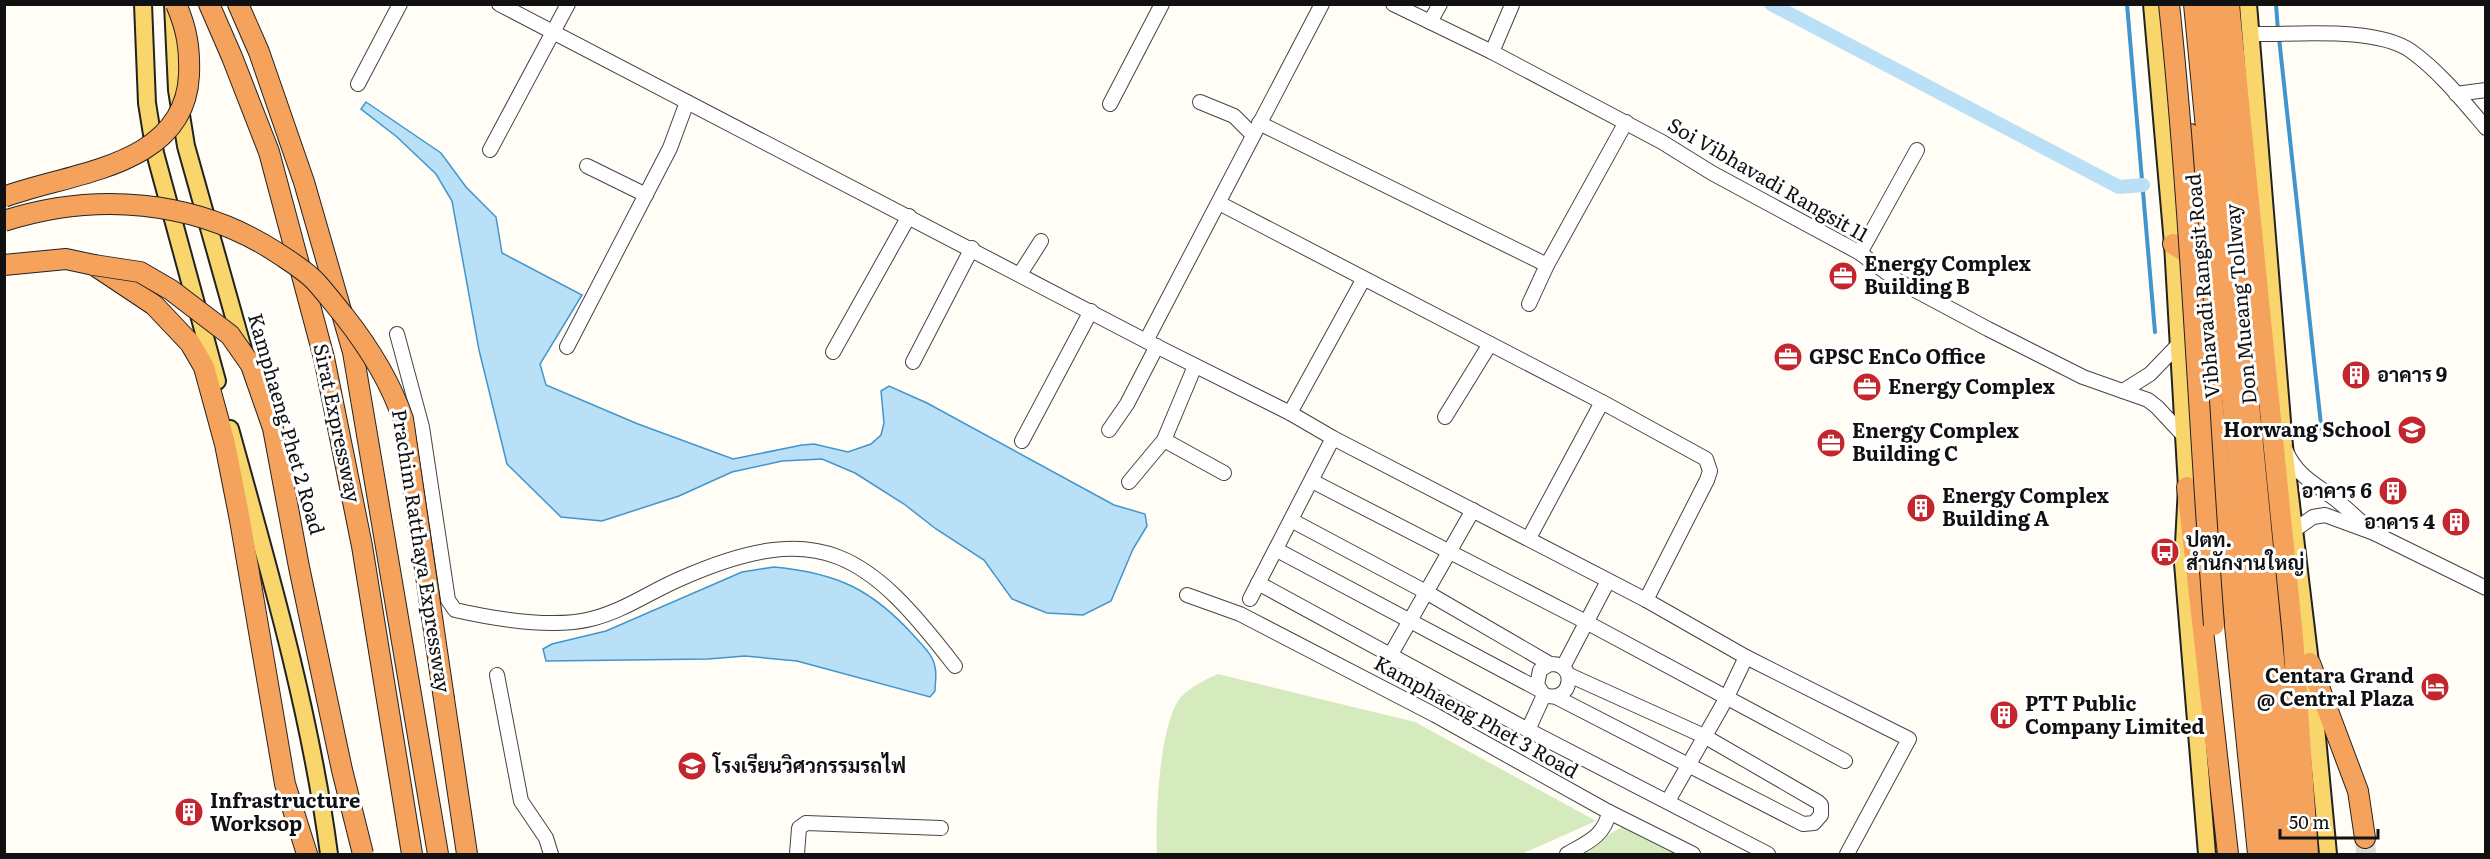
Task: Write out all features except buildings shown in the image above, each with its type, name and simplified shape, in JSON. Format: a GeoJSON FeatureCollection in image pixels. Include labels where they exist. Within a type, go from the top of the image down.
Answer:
{"type":"FeatureCollection","features":[{"type":"Feature","properties":{"kind":"highway"},"geometry":{"type":"LineString","coordinates":[[4,197],[131,158],[151,146],[173,124],[185,99],[190,44],[174,4]]}},
{"type":"Feature","properties":{"kind":"highway","name":"Sirat Expressway"},"geometry":{"type":"LineString","coordinates":[[209,4],[269,152],[324,358],[360,534],[412,855]]}},
{"type":"Feature","properties":{"kind":"highway","name":"Sirat Expressway"},"geometry":{"type":"LineString","coordinates":[[238,4],[259,52],[304,182],[353,352],[438,855]]}},
{"type":"Feature","properties":{"kind":"highway"},"geometry":{"type":"LineString","coordinates":[[2169,4],[2194,303],[2202,471],[2214,625],[2241,855]]}},
{"type":"Feature","properties":{"kind":"highway","name":"Vibhavadi Rangsit Road"},"geometry":{"type":"LineString","coordinates":[[2178,4],[2203,264],[2213,409],[2258,855]]}},
{"type":"Feature","properties":{"kind":"highway","name":"Don Mueang Tollway"},"geometry":{"type":"LineString","coordinates":[[2194,4],[2276,855]]}},
{"type":"Feature","properties":{"kind":"highway","name":"Don Mueang Tollway"},"geometry":{"type":"LineString","coordinates":[[2210,4],[2293,855]]}},
{"type":"Feature","properties":{"kind":"highway"},"geometry":{"type":"LineString","coordinates":[[2229,4],[2293,637],[2308,855]]}},
{"type":"Feature","properties":{"kind":"highway","name":"Prachim Ratthaya Expressway"},"geometry":{"type":"LineString","coordinates":[[4,221],[40,210],[90,203],[143,204],[201,217],[235,229],[289,260],[315,280],[355,329],[393,388],[403,419],[467,855]]}},
{"type":"Feature","properties":{"kind":"highway"},"geometry":{"type":"LineString","coordinates":[[2173,244],[2203,264]]}},
{"type":"Feature","properties":{"kind":"highway"},"geometry":{"type":"LineString","coordinates":[[4,265],[66,259],[140,272],[171,290],[230,335],[251,364],[263,393],[273,428],[313,634],[366,855]]}},
{"type":"Feature","properties":{"kind":"highway"},"geometry":{"type":"LineString","coordinates":[[94,265],[154,305],[190,343],[204,367],[225,444],[240,520],[285,784],[307,855]]}},
{"type":"Feature","properties":{"kind":"highway"},"geometry":{"type":"LineString","coordinates":[[2187,488],[2228,855]]}},
{"type":"Feature","properties":{"kind":"highway"},"geometry":{"type":"LineString","coordinates":[[2310,663],[2358,791],[2365,838]]}},
{"type":"Feature","properties":{"kind":"highway"},"geometry":{"type":"LineString","coordinates":[[2302,780],[2314,855]]}},
{"type":"Feature","properties":{"kind":"main road"},"geometry":{"type":"LineString","coordinates":[[143,4],[147,103],[155,153],[287,635],[321,790],[329,855]]}},
{"type":"Feature","properties":{"kind":"main road","name":"Kamphaeng Phet 2 Road"},"geometry":{"type":"LineString","coordinates":[[174,4],[177,90],[186,146],[322,633],[366,855]]}},
{"type":"Feature","properties":{"kind":"main road","name":"Vibhavadi Rangsit Road"},"geometry":{"type":"LineString","coordinates":[[2152,4],[2173,244],[2187,488],[2183,563],[2207,855]]}},
{"type":"Feature","properties":{"kind":"main road"},"geometry":{"type":"LineString","coordinates":[[2248,4],[2284,446],[2310,663],[2328,855]]}},
{"type":"Feature","properties":{"kind":"street"},"geometry":{"type":"LineString","coordinates":[[358,84],[400,4]]}},
{"type":"Feature","properties":{"kind":"street"},"geometry":{"type":"LineString","coordinates":[[499,4],[972,248],[1151,344],[1290,413],[1333,438],[1646,600],[1746,657],[1909,739],[1847,855]]}},
{"type":"Feature","properties":{"kind":"street"},"geometry":{"type":"LineString","coordinates":[[490,150],[568,4]]}},
{"type":"Feature","properties":{"kind":"street"},"geometry":{"type":"LineString","coordinates":[[1110,104],[1162,4]]}},
{"type":"Feature","properties":{"kind":"street"},"geometry":{"type":"LineString","coordinates":[[1109,430],[1127,404],[1151,344],[1256,129],[1322,4]]}},
{"type":"Feature","properties":{"kind":"street","name":"Soi Vibhavadi Rangsit 11"},"geometry":{"type":"LineString","coordinates":[[1393,4],[1492,52],[1626,122],[1786,214],[1860,253],[1898,281],[1988,329],[2083,377],[2157,406],[2184,436]]}},
{"type":"Feature","properties":{"kind":"street"},"geometry":{"type":"LineString","coordinates":[[1430,22],[1440,4]]}},
{"type":"Feature","properties":{"kind":"street"},"geometry":{"type":"LineString","coordinates":[[1492,52],[1512,5]]}},
{"type":"Feature","properties":{"kind":"street"},"geometry":{"type":"LineString","coordinates":[[2251,33],[2353,36],[2396,44],[2419,58],[2456,94],[2486,128]]}},
{"type":"Feature","properties":{"kind":"street"},"geometry":{"type":"LineString","coordinates":[[2456,94],[2486,90]]}},
{"type":"Feature","properties":{"kind":"street"},"geometry":{"type":"LineString","coordinates":[[567,347],[670,148],[687,102]]}},
{"type":"Feature","properties":{"kind":"street"},"geometry":{"type":"LineString","coordinates":[[1200,102],[1234,116],[1256,129],[1547,266]]}},
{"type":"Feature","properties":{"kind":"street"},"geometry":{"type":"LineString","coordinates":[[1529,304],[1547,266],[1626,122]]}},
{"type":"Feature","properties":{"kind":"street"},"geometry":{"type":"LineString","coordinates":[[1860,253],[1917,150]]}},
{"type":"Feature","properties":{"kind":"street"},"geometry":{"type":"LineString","coordinates":[[588,166],[646,195]]}},
{"type":"Feature","properties":{"kind":"street"},"geometry":{"type":"LineString","coordinates":[[1220,203],[1602,402],[1706,459],[1709,464],[1707,480],[1646,600]]}},
{"type":"Feature","properties":{"kind":"street"},"geometry":{"type":"LineString","coordinates":[[833,352],[909,216]]}},
{"type":"Feature","properties":{"kind":"street"},"geometry":{"type":"LineString","coordinates":[[1020,274],[1041,241]]}},
{"type":"Feature","properties":{"kind":"street"},"geometry":{"type":"LineString","coordinates":[[913,362],[972,248]]}},
{"type":"Feature","properties":{"kind":"street"},"geometry":{"type":"LineString","coordinates":[[1290,413],[1364,280]]}},
{"type":"Feature","properties":{"kind":"street"},"geometry":{"type":"LineString","coordinates":[[1022,441],[1091,311]]}},
{"type":"Feature","properties":{"kind":"street"},"geometry":{"type":"LineString","coordinates":[[397,334],[418,406],[448,600],[455,610],[548,623],[571,623],[619,611],[668,584],[733,559],[766,551],[810,548],[847,559],[880,581],[930,633],[954,666]]}},
{"type":"Feature","properties":{"kind":"street"},"geometry":{"type":"LineString","coordinates":[[1445,417],[1490,344]]}},
{"type":"Feature","properties":{"kind":"street"},"geometry":{"type":"LineString","coordinates":[[2123,391],[2150,374],[2178,345]]}},
{"type":"Feature","properties":{"kind":"street"},"geometry":{"type":"LineString","coordinates":[[1129,482],[1164,440],[1195,366]]}},
{"type":"Feature","properties":{"kind":"street"},"geometry":{"type":"LineString","coordinates":[[1529,538],[1602,402]]}},
{"type":"Feature","properties":{"kind":"street"},"geometry":{"type":"LineString","coordinates":[[1250,599],[1333,438]]}},
{"type":"Feature","properties":{"kind":"street"},"geometry":{"type":"LineString","coordinates":[[1164,440],[1224,473]]}},
{"type":"Feature","properties":{"kind":"street"},"geometry":{"type":"LineString","coordinates":[[2284,446],[2292,463],[2302,476],[2313,486],[2331,496],[2374,533]]}},
{"type":"Feature","properties":{"kind":"street"},"geometry":{"type":"LineString","coordinates":[[1312,481],[1586,622],[1845,761]]}},
{"type":"Feature","properties":{"kind":"street"},"geometry":{"type":"LineString","coordinates":[[1391,654],[1473,510]]}},
{"type":"Feature","properties":{"kind":"street"},"geometry":{"type":"LineString","coordinates":[[2293,531],[2321,514],[2374,533],[2486,588]]}},
{"type":"Feature","properties":{"kind":"street"},"geometry":{"type":"LineString","coordinates":[[1277,549],[1546,694],[1689,764],[1803,824],[1814,824],[1821,815],[1821,805],[1818,802],[1704,736],[1560,669],[1426,592],[1291,520]]}},
{"type":"Feature","properties":{"kind":"street"},"geometry":{"type":"LineString","coordinates":[[1528,730],[1546,694],[1538,674],[1560,669],[1608,581]]}},
{"type":"Feature","properties":{"kind":"street"},"geometry":{"type":"LineString","coordinates":[[1258,583],[1528,730],[1768,855]]}},
{"type":"Feature","properties":{"kind":"street","name":"Kamphaeng Phet 3 Road"},"geometry":{"type":"LineString","coordinates":[[1187,595],[1240,614],[1435,715],[1609,812],[1693,855]]}},
{"type":"Feature","properties":{"kind":"street"},"geometry":{"type":"LineString","coordinates":[[1668,801],[1726,699],[1746,657]]}},
{"type":"Feature","properties":{"kind":"street"},"geometry":{"type":"LineString","coordinates":[[1546,694],[1566,691],[1570,683],[1560,669]]}},
{"type":"Feature","properties":{"kind":"street"},"geometry":{"type":"LineString","coordinates":[[497,675],[521,801],[546,838],[551,855]]}},
{"type":"Feature","properties":{"kind":"street"},"geometry":{"type":"LineString","coordinates":[[1567,855],[1602,831],[1609,812]]}},
{"type":"Feature","properties":{"kind":"street"},"geometry":{"type":"LineString","coordinates":[[796,855],[799,828],[806,823],[941,828]]}},
{"type":"Feature","properties":{"kind":"green space"},"geometry":{"type":"Polygon","coordinates":[[[1218,674],[1415,722],[1596,821],[1522,854],[1157,854],[1160,771],[1163,747],[1174,708],[1182,696],[1194,686],[1218,674]]]}},
{"type":"Feature","properties":{"kind":"green space"},"geometry":{"type":"Polygon","coordinates":[[[1622,827],[1676,854],[1574,854],[1622,827]]]}},
{"type":"Feature","properties":{"kind":"water"},"geometry":{"type":"Polygon","coordinates":[[[366,102],[441,153],[466,187],[496,217],[502,253],[582,295],[540,364],[546,385],[638,424],[733,459],[802,445],[814,444],[848,452],[871,444],[881,435],[884,423],[881,391],[889,386],[927,403],[1114,505],[1145,514],[1147,526],[1133,549],[1111,601],[1083,615],[1047,613],[1012,599],[984,560],[855,473],[822,459],[782,461],[732,472],[679,496],[602,521],[561,517],[507,464],[479,350],[452,201],[436,174],[397,137],[361,109],[366,102]]]}},
{"type":"Feature","properties":{"kind":"water"},"geometry":{"type":"Polygon","coordinates":[[[774,567],[835,579],[868,595],[884,607],[899,620],[930,655],[936,670],[935,691],[930,697],[797,661],[745,656],[708,659],[546,661],[543,649],[552,644],[606,631],[742,572],[774,567]]]}},
{"type":"Feature","properties":{"kind":"waterway"},"geometry":{"type":"LineString","coordinates":[[1771,4],[2119,187],[2143,185]]}},
{"type":"Feature","properties":{"kind":"waterway"},"geometry":{"type":"LineString","coordinates":[[2127,4],[2155,332]]}},
{"type":"Feature","properties":{"kind":"waterway"},"geometry":{"type":"LineString","coordinates":[[2276,4],[2278,31]]}},
{"type":"Feature","properties":{"kind":"waterway"},"geometry":{"type":"LineString","coordinates":[[2279,38],[2322,434]]}},
{"type":"Feature","properties":{"kind":"tunnel"},"geometry":{"type":"LineString","coordinates":[[2365,838],[2366,854]]}},
{"type":"Feature","properties":{"kind":"place","name":"Energy Complex Building B"},"geometry":{"type":"Point","coordinates":[1843,276]}},
{"type":"Feature","properties":{"kind":"place","name":"GPSC EnCo Office"},"geometry":{"type":"Point","coordinates":[1788,357]}},
{"type":"Feature","properties":{"kind":"place","name":"อาคาร 9"},"geometry":{"type":"Point","coordinates":[2356,375]}},
{"type":"Feature","properties":{"kind":"place","name":"Energy Complex"},"geometry":{"type":"Point","coordinates":[1867,387]}},
{"type":"Feature","properties":{"kind":"place","name":"Horwang School"},"geometry":{"type":"Point","coordinates":[2412,430]}},
{"type":"Feature","properties":{"kind":"place","name":"Energy Complex Building C"},"geometry":{"type":"Point","coordinates":[1831,443]}},
{"type":"Feature","properties":{"kind":"place","name":"อาคาร 6"},"geometry":{"type":"Point","coordinates":[2393,491]}},
{"type":"Feature","properties":{"kind":"place","name":"Energy Complex Building A"},"geometry":{"type":"Point","coordinates":[1921,508]}},
{"type":"Feature","properties":{"kind":"place","name":"อาคาร 4"},"geometry":{"type":"Point","coordinates":[2456,522]}},
{"type":"Feature","properties":{"kind":"place","name":"ปตท. สำนักงานใหญ่"},"geometry":{"type":"Point","coordinates":[2165,552]}},
{"type":"Feature","properties":{"kind":"place","name":"Centara Grand @ Central Plaza"},"geometry":{"type":"Point","coordinates":[2435,687]}},
{"type":"Feature","properties":{"kind":"place","name":"PTT Public Company Limited"},"geometry":{"type":"Point","coordinates":[2004,715]}},
{"type":"Feature","properties":{"kind":"place","name":"โรงเรียนวิศวกรรมรถไฟ"},"geometry":{"type":"Point","coordinates":[692,766]}},
{"type":"Feature","properties":{"kind":"place","name":"Infrastructure Worksop"},"geometry":{"type":"Point","coordinates":[189,812]}}]}
